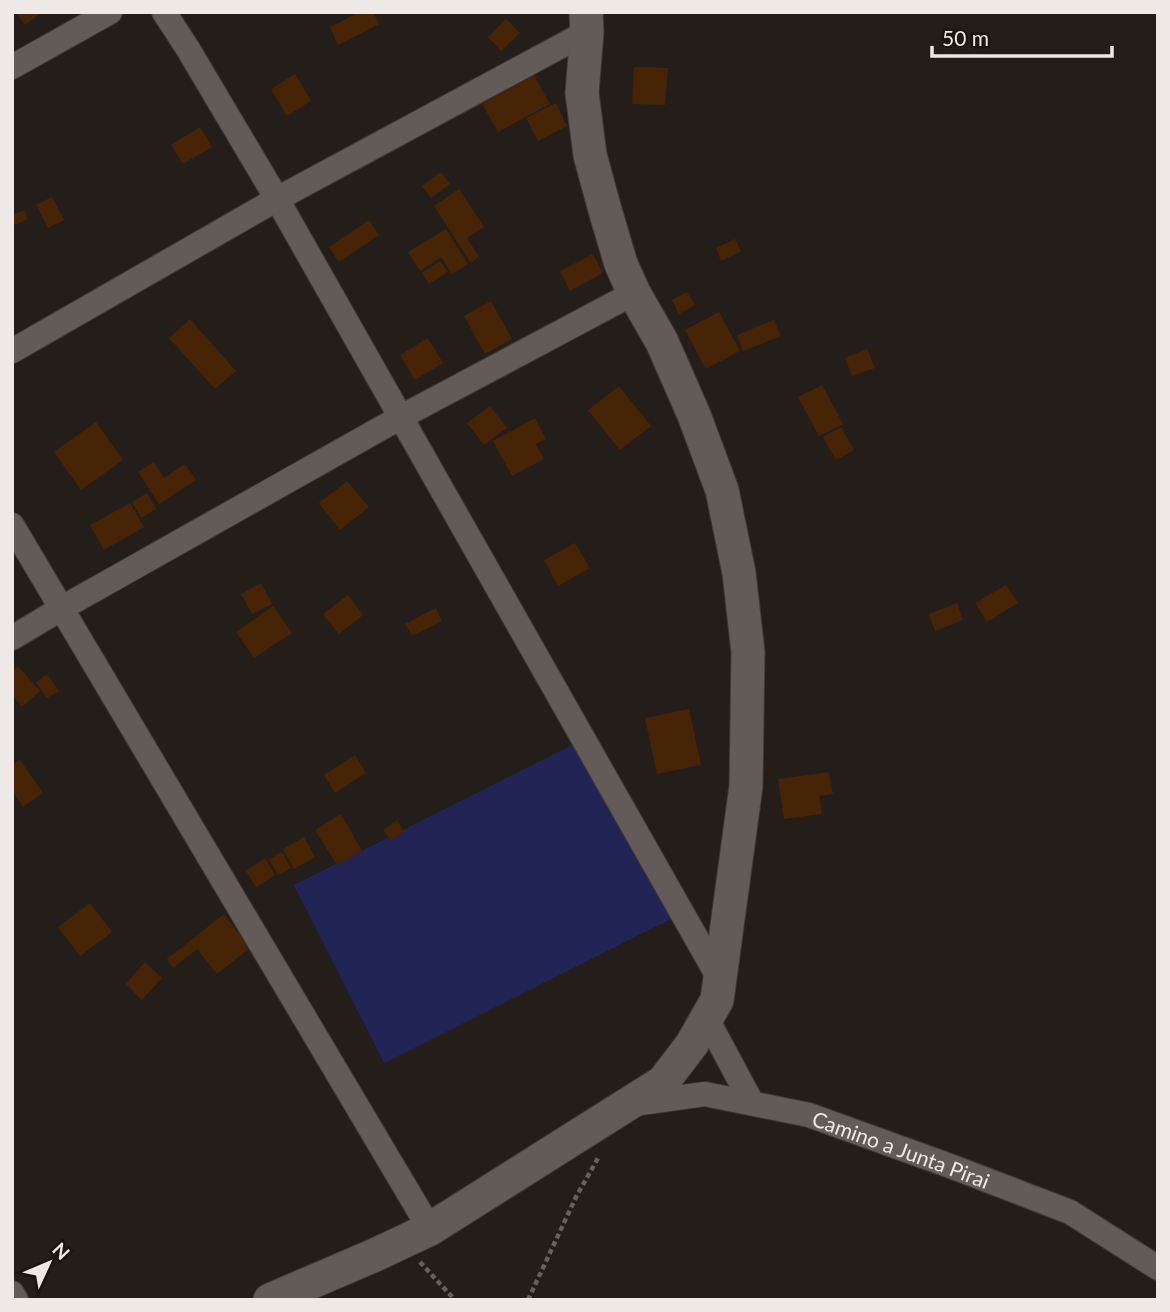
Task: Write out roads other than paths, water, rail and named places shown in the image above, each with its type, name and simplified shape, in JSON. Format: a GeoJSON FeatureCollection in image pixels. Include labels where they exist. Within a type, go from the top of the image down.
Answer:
{"type":"FeatureCollection","features":[{"type":"Feature","properties":{"kind":"street"},"geometry":{"type":"LineString","coordinates":[[12,67],[110,12]]}},
{"type":"Feature","properties":{"kind":"street"},"geometry":{"type":"LineString","coordinates":[[164,12],[401,417],[719,978]]}},
{"type":"Feature","properties":{"kind":"street"},"geometry":{"type":"LineString","coordinates":[[12,351],[586,22]]}},
{"type":"Feature","properties":{"kind":"street"},"geometry":{"type":"LineString","coordinates":[[270,1300],[430,1229],[663,1082],[692,1044],[717,1000],[746,786],[748,652],[739,573],[722,489],[662,342],[621,264],[590,155],[582,93],[586,22]]}},
{"type":"Feature","properties":{"kind":"street"},"geometry":{"type":"LineString","coordinates":[[12,638],[401,417],[634,293]]}},
{"type":"Feature","properties":{"kind":"street"},"geometry":{"type":"LineString","coordinates":[[12,525],[430,1229]]}},
{"type":"Feature","properties":{"kind":"street"},"geometry":{"type":"LineString","coordinates":[[707,1019],[752,1103]]}},
{"type":"Feature","properties":{"kind":"street","name":"Camino a Junta Pirai"},"geometry":{"type":"LineString","coordinates":[[626,1105],[705,1094],[809,1115],[1070,1212],[1158,1268]]}},
{"type":"Feature","properties":{"kind":"street"},"geometry":{"type":"LineString","coordinates":[[12,1293],[16,1300]]}}]}
